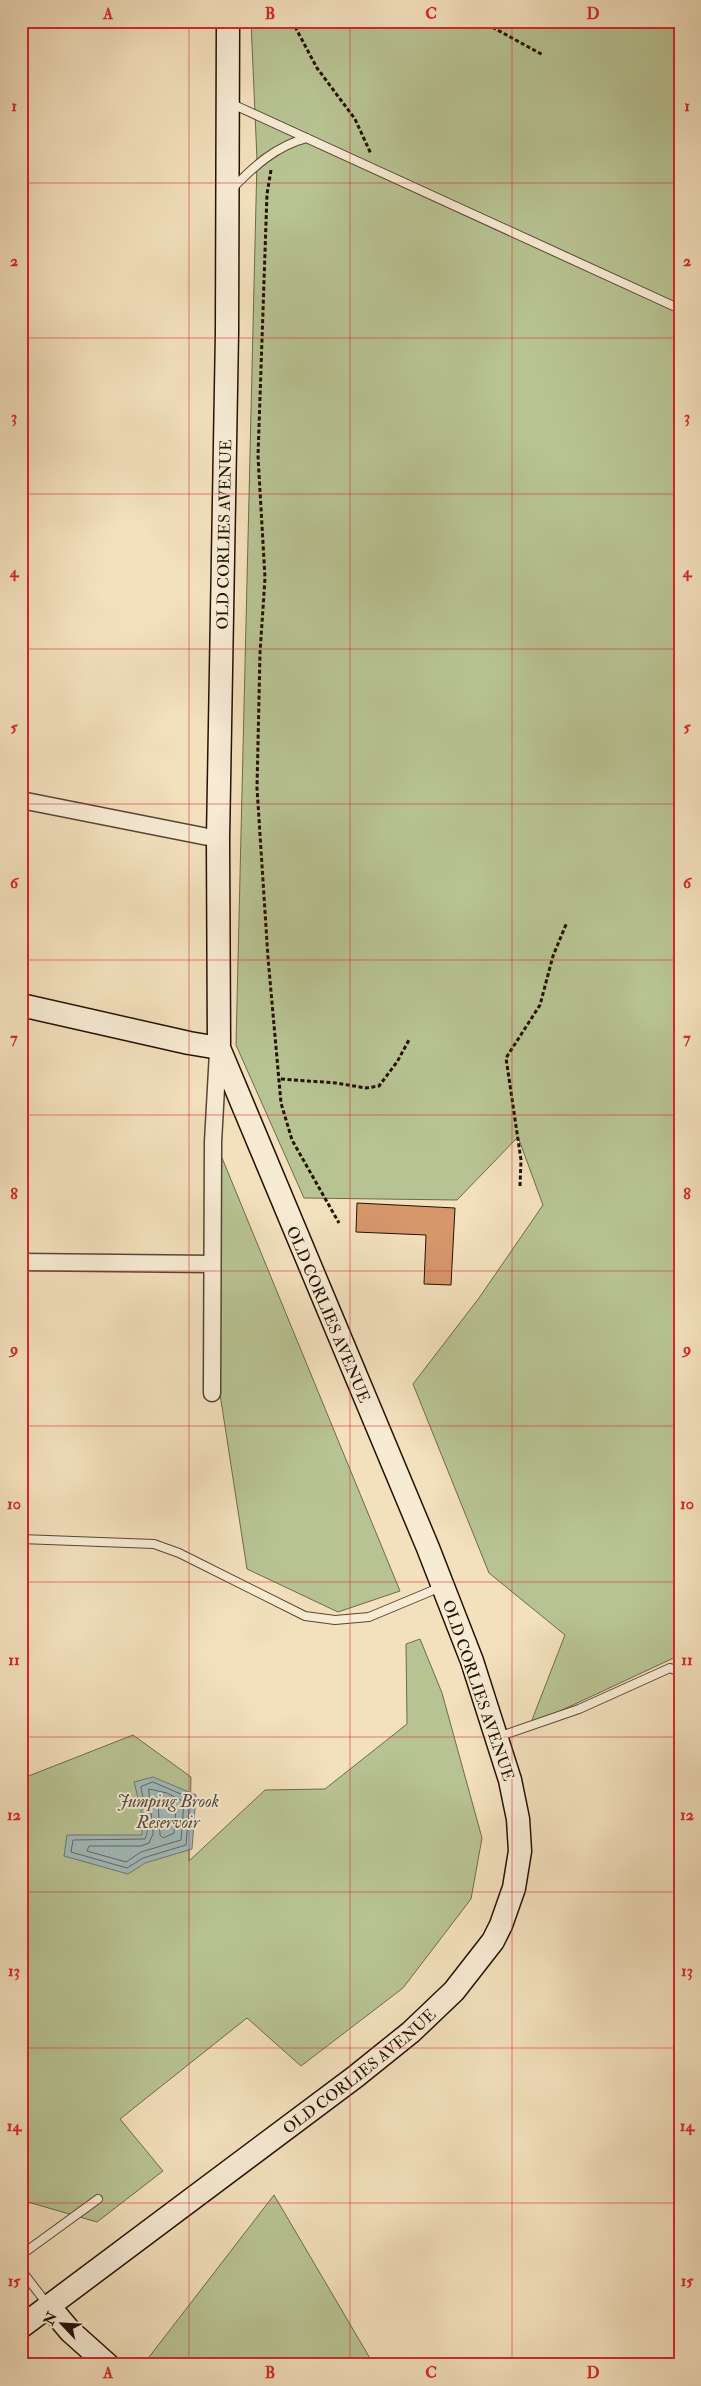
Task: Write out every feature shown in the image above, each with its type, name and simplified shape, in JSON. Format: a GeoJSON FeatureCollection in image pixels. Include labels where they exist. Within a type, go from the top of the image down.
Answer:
{"type":"FeatureCollection","features":[{"type":"Feature","properties":{"kind":"street","name":"OLD CORLIES AVENUE"},"geometry":{"type":"LineString","coordinates":[[212,1393],[213,1142],[218,1048],[218,839],[228,21]]}},
{"type":"Feature","properties":{"kind":"street"},"geometry":{"type":"LineString","coordinates":[[21,800],[218,839]]}},
{"type":"Feature","properties":{"kind":"street"},"geometry":{"type":"LineString","coordinates":[[21,1005],[218,1048]]}},
{"type":"Feature","properties":{"kind":"street","name":"OLD CORLIES AVENUE"},"geometry":{"type":"LineString","coordinates":[[21,2327],[355,2077],[411,2032],[454,1991],[482,1956],[501,1925],[514,1888],[520,1851],[518,1819],[510,1780],[498,1737],[472,1661],[443,1587],[218,1048]]}},
{"type":"Feature","properties":{"kind":"street"},"geometry":{"type":"LineString","coordinates":[[21,1262],[212,1264]]}},
{"type":"Feature","properties":{"kind":"street"},"geometry":{"type":"LineString","coordinates":[[49,2306],[70,2331],[108,2365]]}},
{"type":"Feature","properties":{"kind":"lane"},"geometry":{"type":"LineString","coordinates":[[228,102],[680,309]]}},
{"type":"Feature","properties":{"kind":"lane"},"geometry":{"type":"LineString","coordinates":[[227,194],[249,170],[282,147],[307,138]]}},
{"type":"Feature","properties":{"kind":"lane"},"geometry":{"type":"LineString","coordinates":[[21,1539],[154,1544],[305,1616],[335,1620],[369,1616],[443,1587]]}},
{"type":"Feature","properties":{"kind":"lane"},"geometry":{"type":"LineString","coordinates":[[498,1737],[579,1709],[670,1668],[680,1672]]}},
{"type":"Feature","properties":{"kind":"lane"},"geometry":{"type":"LineString","coordinates":[[21,2254],[98,2199]]}},
{"type":"Feature","properties":{"kind":"lane"},"geometry":{"type":"LineString","coordinates":[[21,2270],[49,2306]]}},
{"type":"Feature","properties":{"kind":"path"},"geometry":{"type":"LineString","coordinates":[[292,21],[317,68],[355,118],[378,171]]}},
{"type":"Feature","properties":{"kind":"path"},"geometry":{"type":"LineString","coordinates":[[481,21],[543,55]]}},
{"type":"Feature","properties":{"kind":"path"},"geometry":{"type":"LineString","coordinates":[[282,147],[273,162],[267,194],[258,456],[265,578],[260,663],[257,788],[270,975],[282,1104],[292,1140],[339,1224]]}},
{"type":"Feature","properties":{"kind":"path"},"geometry":{"type":"LineString","coordinates":[[520,1186],[521,1160],[506,1058],[540,1005],[553,956],[566,922]]}},
{"type":"Feature","properties":{"kind":"path"},"geometry":{"type":"LineString","coordinates":[[281,1079],[336,1083],[366,1088],[379,1086],[397,1062],[410,1038]]}},
{"type":"Feature","properties":{"kind":"green space"},"geometry":{"type":"Polygon","coordinates":[[[251,21],[680,21],[680,1655],[530,1725],[565,1635],[489,1573],[413,1384],[479,1298],[543,1205],[518,1137],[457,1200],[304,1198],[236,1045],[257,160],[251,21]]]}},
{"type":"Feature","properties":{"kind":"green space"},"geometry":{"type":"Polygon","coordinates":[[[220,1153],[400,1591],[338,1612],[247,1569],[216,1368],[220,1153]]]}},
{"type":"Feature","properties":{"kind":"green space"},"geometry":{"type":"Polygon","coordinates":[[[420,1639],[442,1693],[482,1838],[471,1899],[403,1988],[301,2066],[247,2018],[120,2119],[163,2171],[97,2222],[21,2200],[21,1779],[133,1735],[191,1777],[189,1861],[265,1790],[325,1789],[407,1724],[406,1644],[420,1639]]]}},
{"type":"Feature","properties":{"kind":"green space"},"geometry":{"type":"Polygon","coordinates":[[[274,2195],[374,2365],[150,2365],[146,2361],[274,2195]]]}},
{"type":"Feature","properties":{"kind":"water","name":"Jumping Brook Reservoir"},"geometry":{"type":"Polygon","coordinates":[[[153,1777],[196,1795],[192,1849],[145,1863],[128,1874],[64,1856],[67,1835],[142,1835],[141,1809],[134,1782],[153,1777]]]}},
{"type":"Feature","properties":{"kind":"building"},"geometry":{"type":"Polygon","coordinates":[[[357,1203],[455,1208],[451,1285],[424,1284],[426,1235],[356,1232],[357,1203]]]}}]}
